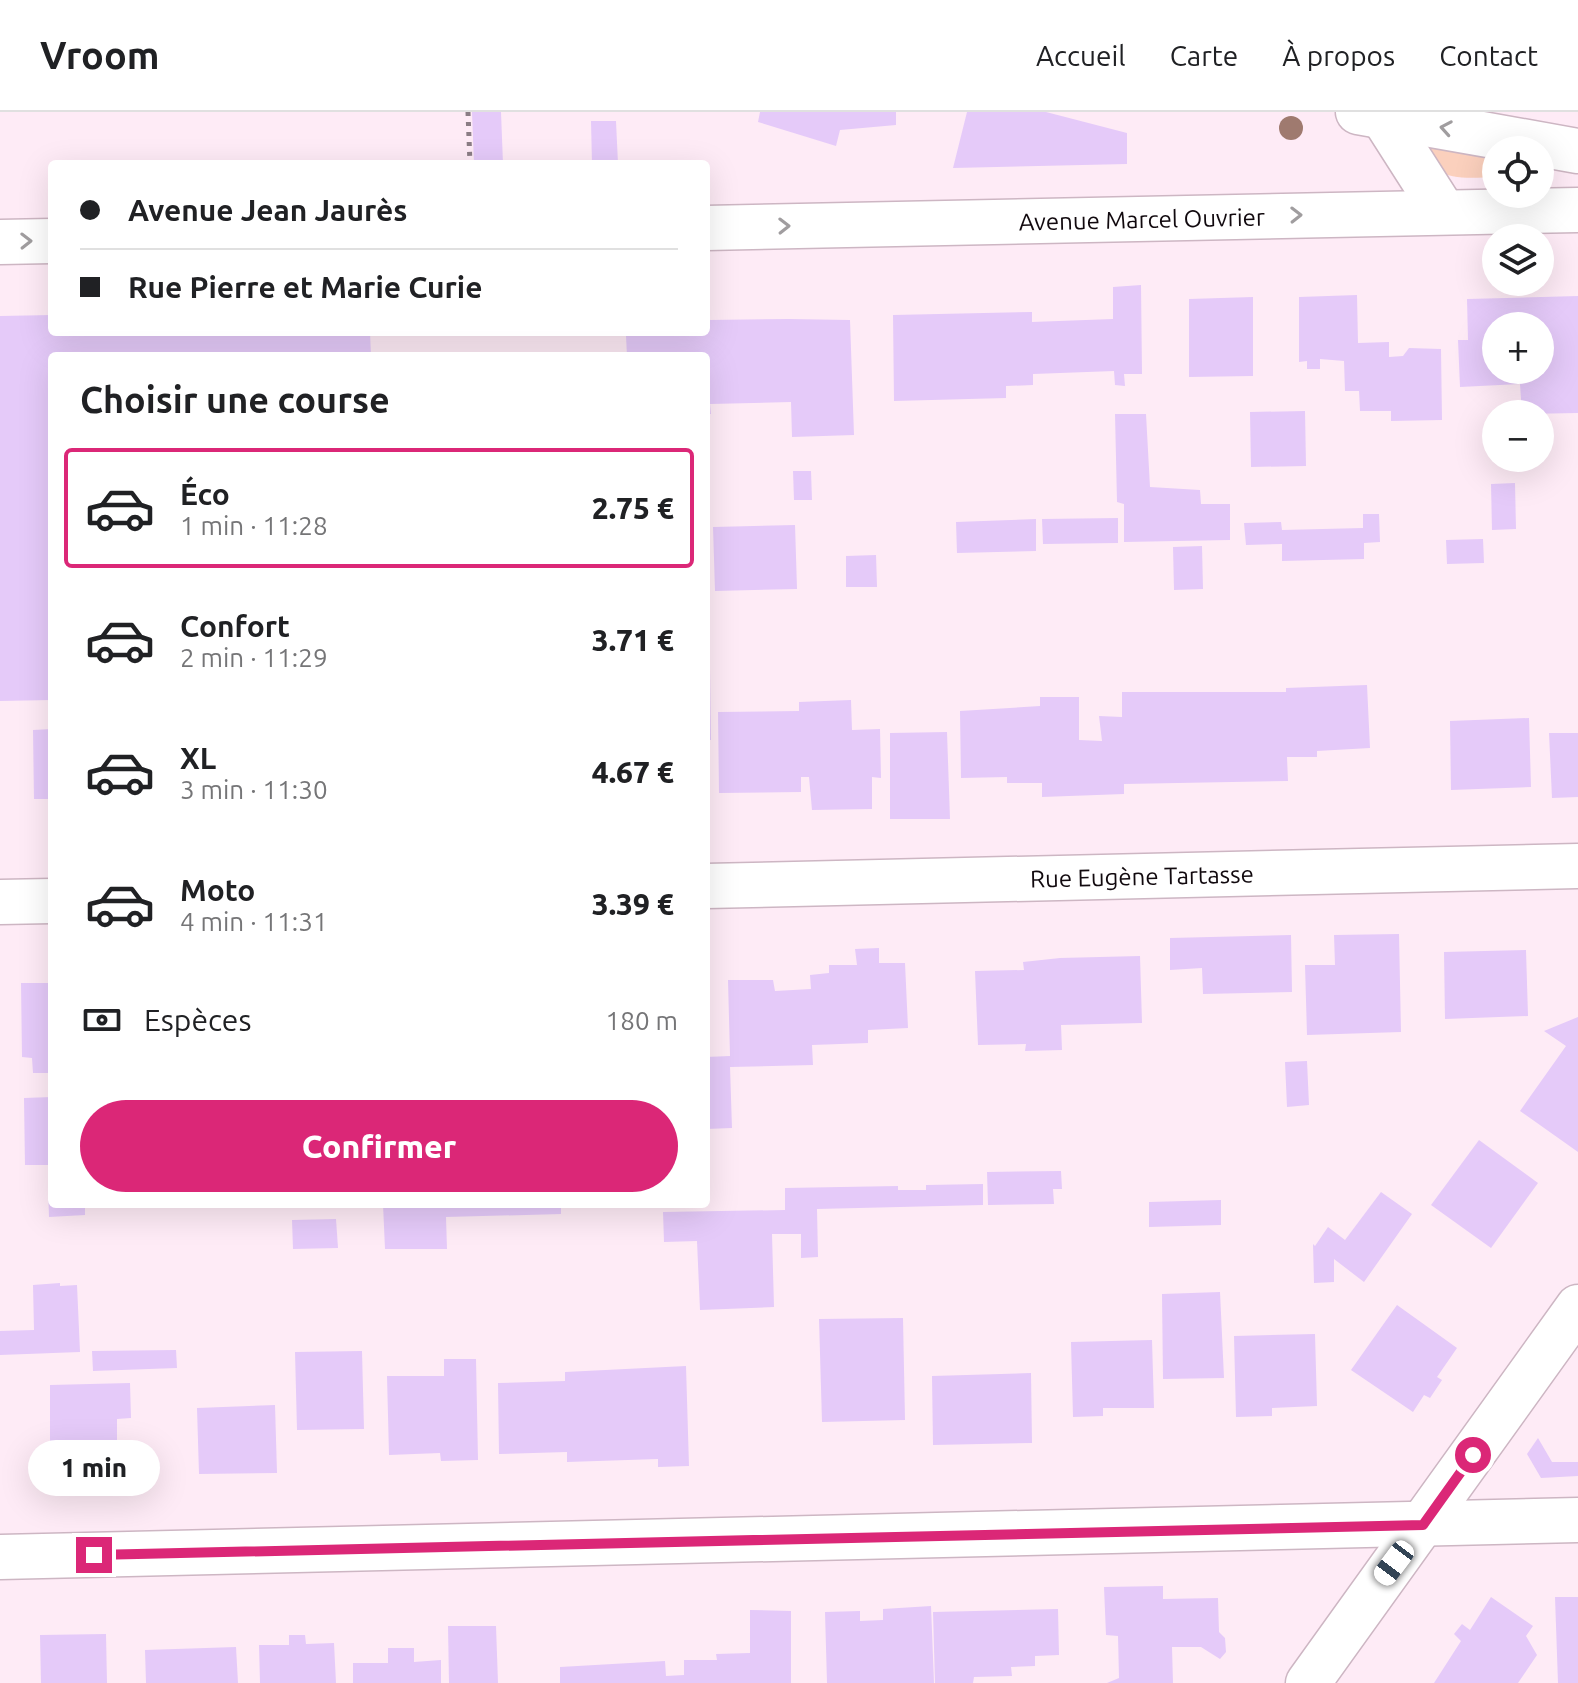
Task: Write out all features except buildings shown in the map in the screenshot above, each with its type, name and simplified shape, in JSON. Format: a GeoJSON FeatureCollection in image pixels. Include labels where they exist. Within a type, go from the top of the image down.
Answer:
{"type":"FeatureCollection","features":[{"type":"Feature","properties":{"kind":"street"},"geometry":{"type":"LineString","coordinates":[[1370,115],[1578,151]]}},
{"type":"Feature","properties":{"kind":"street"},"geometry":{"type":"LineString","coordinates":[[1370,115],[1443,211]]}},
{"type":"Feature","properties":{"kind":"street","name":"Avenue Marcel Ouvrier"},"geometry":{"type":"LineString","coordinates":[[710,228],[1578,210]]}},
{"type":"Feature","properties":{"kind":"street"},"geometry":{"type":"LineString","coordinates":[[0,242],[48,241]]}},
{"type":"Feature","properties":{"kind":"street","name":"Rue Eugène Tartasse"},"geometry":{"type":"LineString","coordinates":[[710,886],[1578,866]]}},
{"type":"Feature","properties":{"kind":"street"},"geometry":{"type":"LineString","coordinates":[[0,902],[48,901]]}},
{"type":"Feature","properties":{"kind":"street"},"geometry":{"type":"LineString","coordinates":[[1308,1683],[1578,1307]]}},
{"type":"Feature","properties":{"kind":"street"},"geometry":{"type":"LineString","coordinates":[[0,1557],[1578,1520]]}},
{"type":"Feature","properties":{"kind":"path"},"geometry":{"type":"LineString","coordinates":[[468,112],[470,160]]}},
{"type":"Feature","properties":{"kind":"shaded area"},"geometry":{"type":"Polygon","coordinates":[[[1431,134],[1482,147],[1482,178],[1447,175],[1432,162],[1429,150],[1431,134]]]}},
{"type":"Feature","properties":{"kind":"route"},"geometry":{"type":"LineString","coordinates":[[94,1555],[1423,1525],[1473,1455]]}}]}
